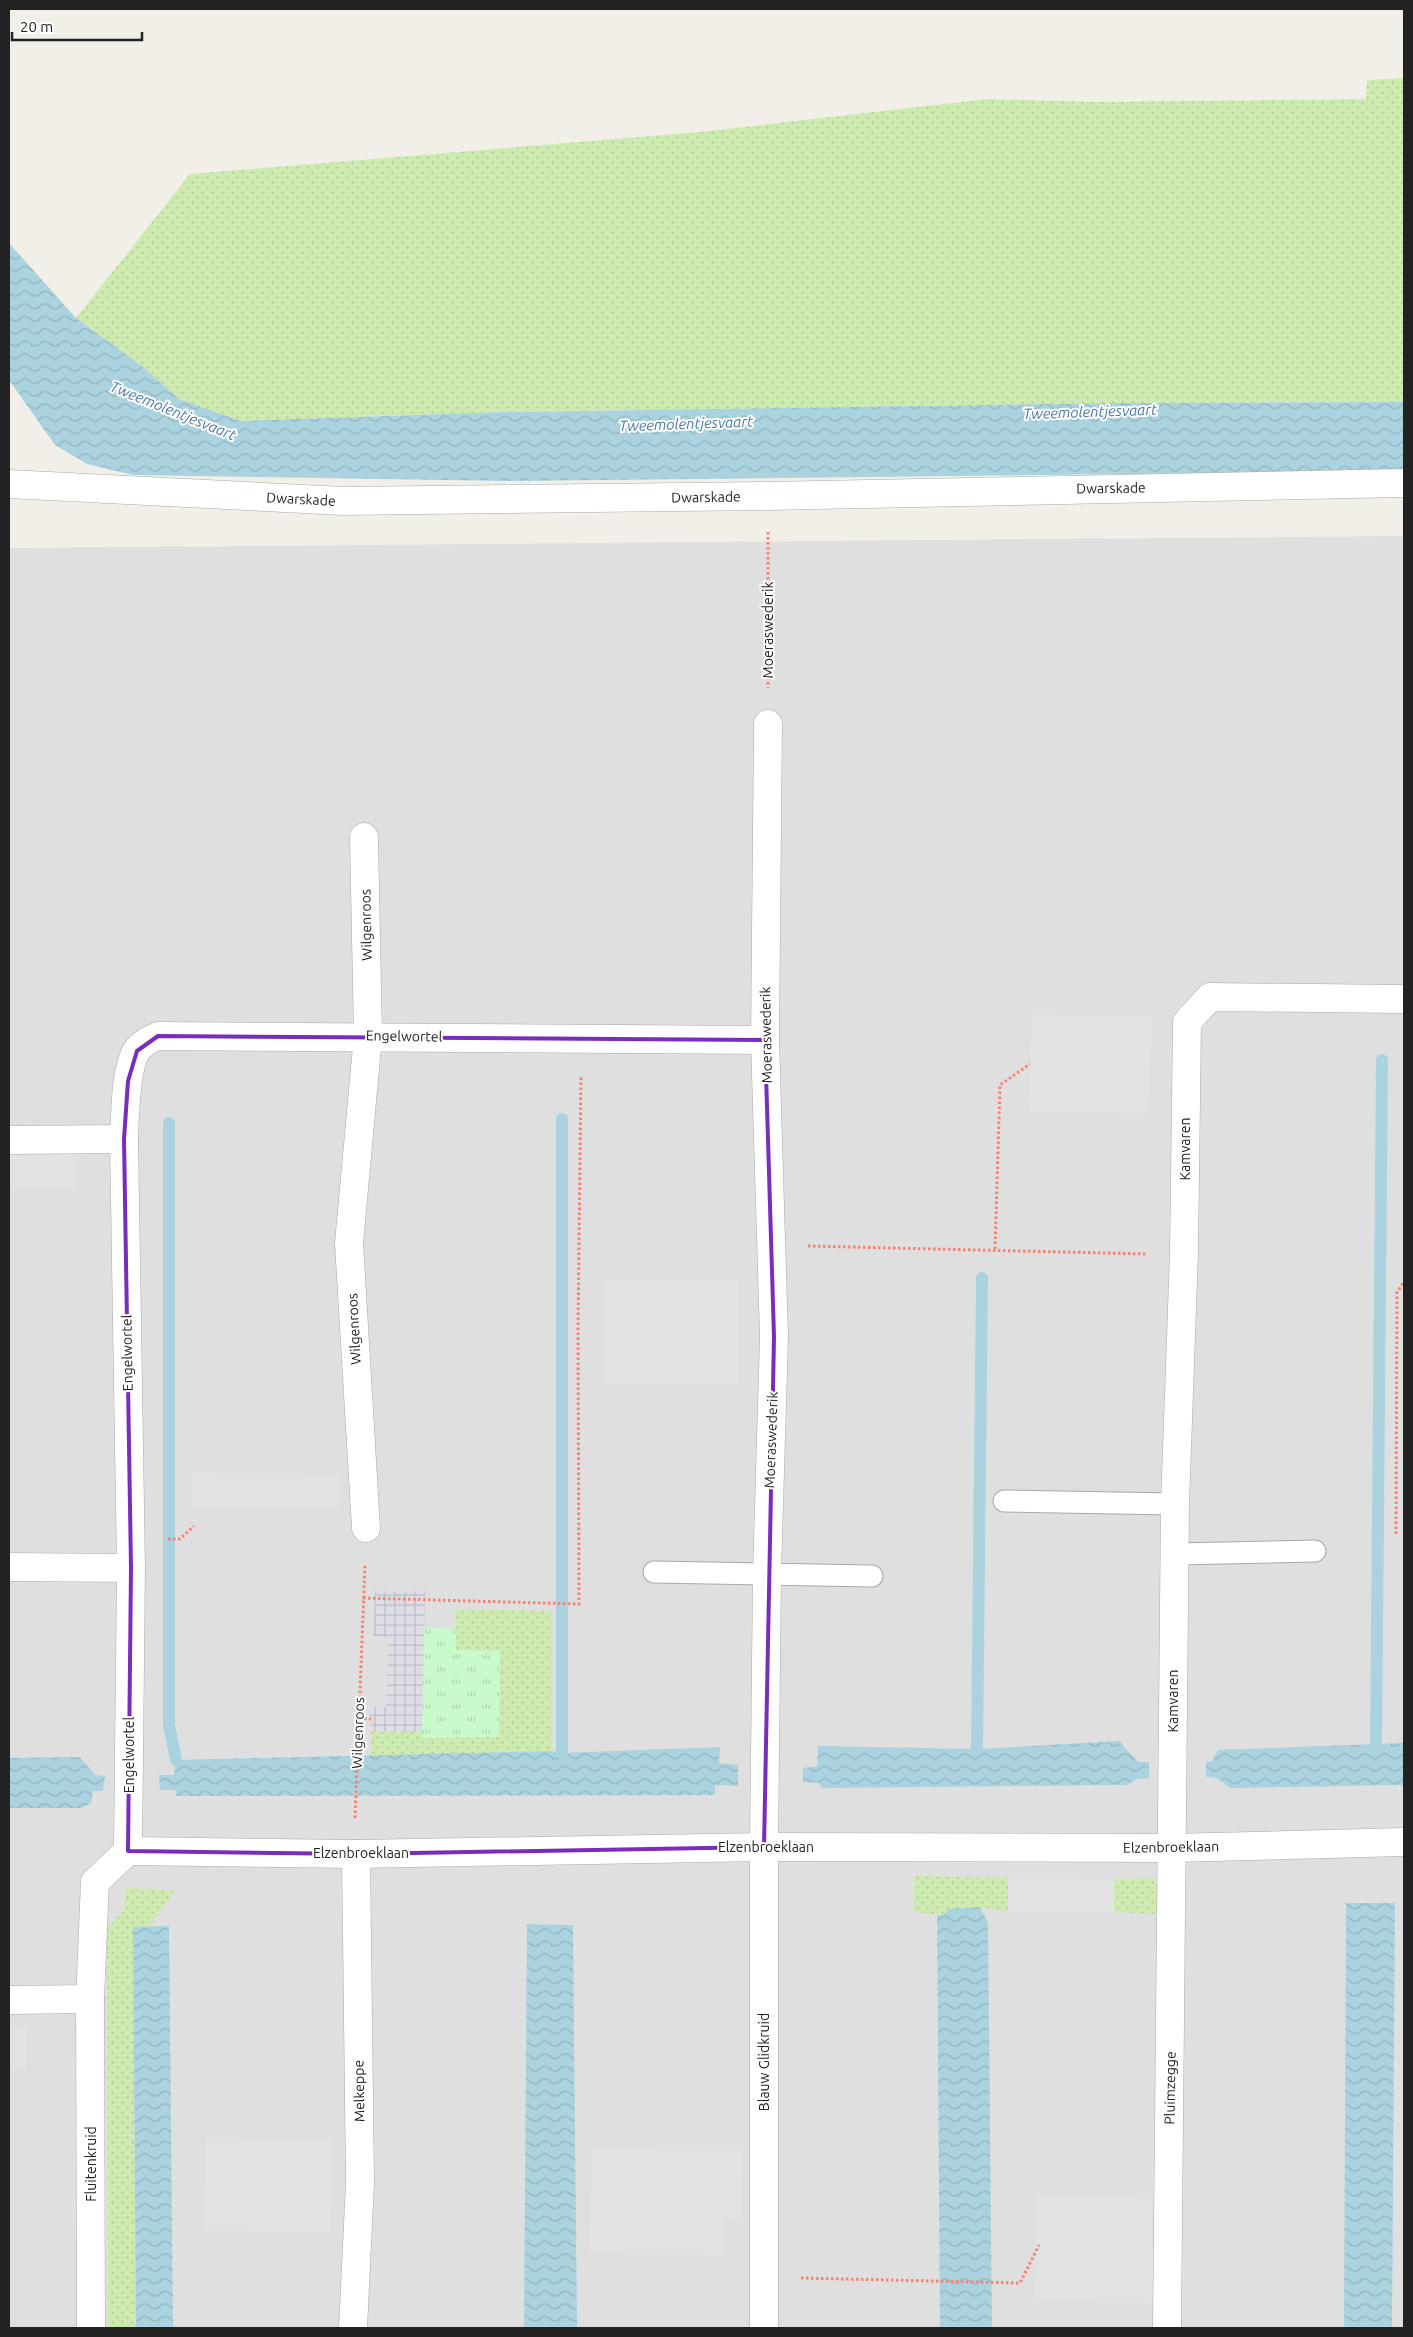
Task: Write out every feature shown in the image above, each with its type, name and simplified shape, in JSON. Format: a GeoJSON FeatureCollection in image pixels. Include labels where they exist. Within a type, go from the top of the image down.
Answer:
{"type":"FeatureCollection","features":[{"type":"Feature","properties":{"kind":"street","name":"Dwarskade"},"geometry":{"type":"LineString","coordinates":[[9,484],[343,501],[768,496],[1404,483]]}},
{"type":"Feature","properties":{"kind":"street","name":"Moeraswederik"},"geometry":{"type":"LineString","coordinates":[[764,1847],[767,1573],[774,1337],[773,1246],[765,1040],[768,724]]}},
{"type":"Feature","properties":{"kind":"street","name":"Wilgenroos"},"geometry":{"type":"LineString","coordinates":[[364,837],[368,1036],[349,1242],[366,1528]]}},
{"type":"Feature","properties":{"kind":"street","name":"Kamvaren"},"geometry":{"type":"LineString","coordinates":[[1172,1848],[1175,1504],[1184,1253],[1186,1022],[1210,997],[1404,999]]}},
{"type":"Feature","properties":{"kind":"street","name":"Engelwortel"},"geometry":{"type":"LineString","coordinates":[[128,1851],[131,1568],[124,1138],[128,1081],[137,1051],[146,1041],[158,1036],[765,1040]]}},
{"type":"Feature","properties":{"kind":"street"},"geometry":{"type":"LineString","coordinates":[[9,1140],[124,1138]]}},
{"type":"Feature","properties":{"kind":"street"},"geometry":{"type":"LineString","coordinates":[[9,1567],[131,1568]]}},
{"type":"Feature","properties":{"kind":"street","name":"Elzenbroeklaan"},"geometry":{"type":"LineString","coordinates":[[128,1851],[356,1854],[764,1847],[1172,1848],[1404,1842]]}},
{"type":"Feature","properties":{"kind":"street","name":"Blauw Glidkruid"},"geometry":{"type":"LineString","coordinates":[[764,1847],[764,2328]]}},
{"type":"Feature","properties":{"kind":"street","name":"Pluimzegge"},"geometry":{"type":"LineString","coordinates":[[1167,2328],[1172,1848]]}},
{"type":"Feature","properties":{"kind":"street","name":"Fluitenkruid"},"geometry":{"type":"LineString","coordinates":[[91,2328],[90,1999],[95,1882],[128,1851]]}},
{"type":"Feature","properties":{"kind":"street","name":"Melkeppe"},"geometry":{"type":"LineString","coordinates":[[353,2328],[360,2183],[356,1854]]}},
{"type":"Feature","properties":{"kind":"street"},"geometry":{"type":"LineString","coordinates":[[9,2000],[90,1999]]}},
{"type":"Feature","properties":{"kind":"lane"},"geometry":{"type":"LineString","coordinates":[[1004,1501],[1175,1504]]}},
{"type":"Feature","properties":{"kind":"lane"},"geometry":{"type":"LineString","coordinates":[[1175,1554],[1315,1551]]}},
{"type":"Feature","properties":{"kind":"lane"},"geometry":{"type":"LineString","coordinates":[[654,1572],[872,1576]]}},
{"type":"Feature","properties":{"kind":"path","name":"Moeraswederik"},"geometry":{"type":"LineString","coordinates":[[768,496],[768,724]]}},
{"type":"Feature","properties":{"kind":"path"},"geometry":{"type":"LineString","coordinates":[[364,1598],[578,1604],[578,1329],[582,1039]]}},
{"type":"Feature","properties":{"kind":"path"},"geometry":{"type":"LineString","coordinates":[[995,1249],[1000,1085],[1030,1064]]}},
{"type":"Feature","properties":{"kind":"path"},"geometry":{"type":"LineString","coordinates":[[773,1246],[995,1249],[1158,1255],[1184,1253]]}},
{"type":"Feature","properties":{"kind":"path"},"geometry":{"type":"LineString","coordinates":[[1396,1534],[1397,1292],[1404,1282]]}},
{"type":"Feature","properties":{"kind":"path"},"geometry":{"type":"LineString","coordinates":[[180,1539],[194,1526]]}},
{"type":"Feature","properties":{"kind":"path","name":"Wilgenroos"},"geometry":{"type":"LineString","coordinates":[[355,1821],[366,1528]]}},
{"type":"Feature","properties":{"kind":"path"},"geometry":{"type":"LineString","coordinates":[[359,1718],[371,1719]]}},
{"type":"Feature","properties":{"kind":"path"},"geometry":{"type":"LineString","coordinates":[[765,2277],[1020,2283],[1039,2245]]}},
{"type":"Feature","properties":{"kind":"highlighted area"},"geometry":{"type":"Polygon","coordinates":[[[158,1036],[765,1040],[774,1337],[764,1847],[356,1854],[128,1851],[131,1568],[124,1139],[128,1081],[137,1051],[158,1036]]]}},
{"type":"Feature","properties":{"kind":"shaded area"},"geometry":{"type":"Polygon","coordinates":[[[1404,536],[1404,2328],[9,2328],[9,548],[1404,536]]]}},
{"type":"Feature","properties":{"kind":"shaded area"},"geometry":{"type":"Polygon","coordinates":[[[1032,1014],[1152,1017],[1149,1114],[1029,1111],[1032,1014]]]}},
{"type":"Feature","properties":{"kind":"shaded area"},"geometry":{"type":"Polygon","coordinates":[[[75,1152],[75,1188],[9,1189],[9,1153],[75,1152]]]}},
{"type":"Feature","properties":{"kind":"shaded area"},"geometry":{"type":"Polygon","coordinates":[[[605,1280],[738,1280],[738,1384],[605,1385],[605,1280]]]}},
{"type":"Feature","properties":{"kind":"shaded area"},"geometry":{"type":"Polygon","coordinates":[[[192,1473],[340,1475],[339,1507],[192,1508],[192,1473]]]}},
{"type":"Feature","properties":{"kind":"shaded area"},"geometry":{"type":"Polygon","coordinates":[[[375,1591],[425,1591],[422,1732],[371,1732],[369,1706],[386,1707],[389,1638],[373,1636],[375,1591]]]}},
{"type":"Feature","properties":{"kind":"shaded area"},"geometry":{"type":"Polygon","coordinates":[[[1008,1878],[1114,1879],[1114,1912],[1008,1912],[1008,1878]]]}},
{"type":"Feature","properties":{"kind":"shaded area"},"geometry":{"type":"Polygon","coordinates":[[[9,2026],[27,2027],[25,2069],[9,2069],[9,2026]]]}},
{"type":"Feature","properties":{"kind":"shaded area"},"geometry":{"type":"Polygon","coordinates":[[[207,2138],[332,2140],[330,2232],[204,2230],[207,2138]]]}},
{"type":"Feature","properties":{"kind":"shaded area"},"geometry":{"type":"Polygon","coordinates":[[[592,2149],[743,2150],[742,2219],[725,2219],[724,2255],[590,2253],[592,2149]]]}},
{"type":"Feature","properties":{"kind":"shaded area"},"geometry":{"type":"Polygon","coordinates":[[[1037,2195],[1161,2198],[1158,2303],[1034,2300],[1037,2195]]]}},
{"type":"Feature","properties":{"kind":"green space"},"geometry":{"type":"Polygon","coordinates":[[[1404,78],[1404,402],[1111,403],[505,412],[241,421],[179,399],[142,366],[76,318],[190,174],[700,132],[987,99],[1097,102],[1366,99],[1367,80],[1404,78]]]}},
{"type":"Feature","properties":{"kind":"green space"},"geometry":{"type":"Polygon","coordinates":[[[456,1609],[552,1611],[552,1751],[372,1756],[371,1732],[422,1732],[422,1737],[500,1651],[456,1650],[456,1609]]]}},
{"type":"Feature","properties":{"kind":"green space"},"geometry":{"type":"Polygon","coordinates":[[[424,1628],[456,1629],[456,1650],[500,1651],[499,1737],[422,1738],[424,1628]]]}},
{"type":"Feature","properties":{"kind":"green space"},"geometry":{"type":"Polygon","coordinates":[[[914,1876],[1008,1878],[1008,1912],[980,1907],[943,1915],[914,1912],[914,1876]]]}},
{"type":"Feature","properties":{"kind":"green space"},"geometry":{"type":"Polygon","coordinates":[[[1153,1878],[1162,1892],[1161,1914],[1114,1912],[1114,1879],[1153,1878]]]}},
{"type":"Feature","properties":{"kind":"green space"},"geometry":{"type":"Polygon","coordinates":[[[126,1888],[175,1890],[150,1926],[133,1927],[136,2328],[108,2328],[107,1928],[124,1910],[126,1888]]]}},
{"type":"Feature","properties":{"kind":"water","name":"Tweemolentjesvaart"},"geometry":{"type":"Polygon","coordinates":[[[9,243],[76,318],[142,366],[179,399],[241,421],[505,412],[1111,403],[1404,402],[1404,471],[511,481],[133,475],[87,464],[55,445],[9,380],[9,243]]]}},
{"type":"Feature","properties":{"kind":"water"},"geometry":{"type":"Polygon","coordinates":[[[1119,1741],[1138,1762],[1149,1762],[1149,1778],[1136,1779],[1128,1785],[821,1788],[820,1783],[803,1782],[803,1768],[817,1766],[818,1746],[977,1749],[1119,1741]]]}},
{"type":"Feature","properties":{"kind":"water"},"geometry":{"type":"Polygon","coordinates":[[[1404,1743],[1404,1785],[1230,1788],[1217,1778],[1206,1777],[1206,1762],[1212,1761],[1218,1750],[1404,1743]]]}},
{"type":"Feature","properties":{"kind":"water"},"geometry":{"type":"Polygon","coordinates":[[[720,1747],[719,1763],[738,1765],[738,1786],[715,1785],[715,1795],[176,1796],[176,1790],[160,1790],[159,1775],[174,1775],[176,1760],[552,1751],[562,1753],[720,1747]]]}},
{"type":"Feature","properties":{"kind":"water"},"geometry":{"type":"Polygon","coordinates":[[[80,1757],[95,1775],[105,1776],[103,1791],[93,1791],[91,1803],[82,1808],[9,1808],[9,1758],[80,1757]]]}},
{"type":"Feature","properties":{"kind":"water"},"geometry":{"type":"Polygon","coordinates":[[[1346,1903],[1395,1903],[1392,2328],[1344,2328],[1346,1903]]]}},
{"type":"Feature","properties":{"kind":"water"},"geometry":{"type":"Polygon","coordinates":[[[980,1907],[988,1923],[992,2328],[940,2328],[937,1915],[943,1915],[949,1909],[980,1907]]]}},
{"type":"Feature","properties":{"kind":"water"},"geometry":{"type":"Polygon","coordinates":[[[527,1924],[573,1925],[577,2328],[524,2328],[527,1924]]]}},
{"type":"Feature","properties":{"kind":"water"},"geometry":{"type":"Polygon","coordinates":[[[169,1926],[173,2328],[136,2328],[133,1927],[169,1926]]]}},
{"type":"Feature","properties":{"kind":"waterway"},"geometry":{"type":"LineString","coordinates":[[1376,1743],[1382,1060]]}},
{"type":"Feature","properties":{"kind":"waterway"},"geometry":{"type":"LineString","coordinates":[[562,1119],[562,1753]]}},
{"type":"Feature","properties":{"kind":"waterway"},"geometry":{"type":"LineString","coordinates":[[169,1123],[169,1725],[176,1760]]}},
{"type":"Feature","properties":{"kind":"waterway"},"geometry":{"type":"LineString","coordinates":[[977,1749],[982,1278]]}}]}
